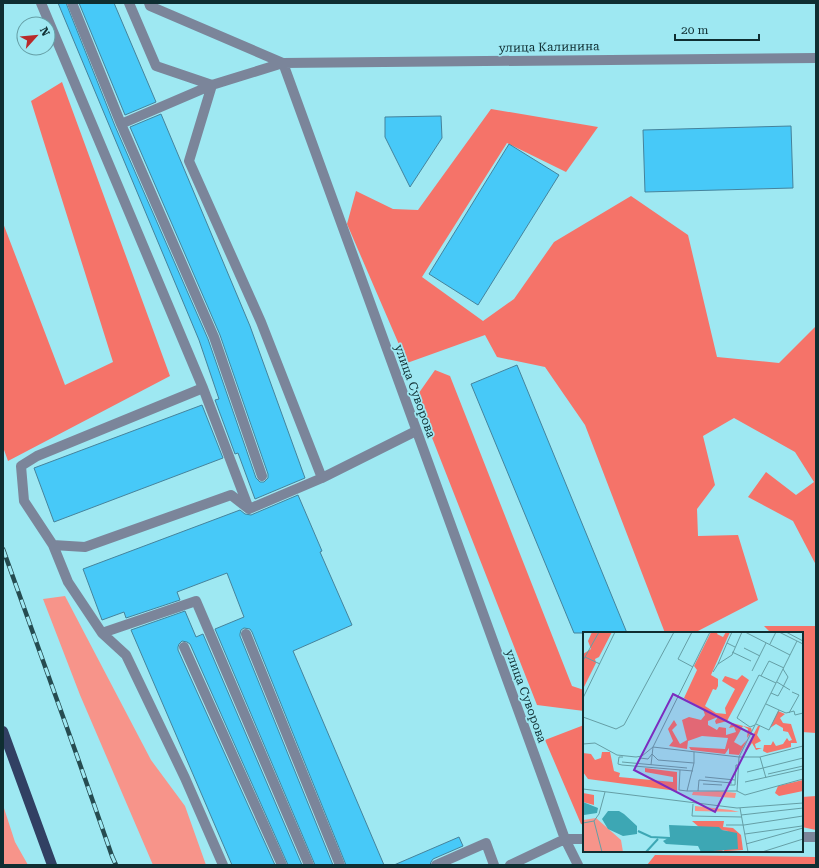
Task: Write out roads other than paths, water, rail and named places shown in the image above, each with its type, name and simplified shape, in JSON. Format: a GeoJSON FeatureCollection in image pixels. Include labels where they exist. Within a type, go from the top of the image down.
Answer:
{"type":"FeatureCollection","features":[{"type":"Feature","properties":{"kind":"main road"},"geometry":{"type":"LineString","coordinates":[[3,731],[52,865]]}},
{"type":"Feature","properties":{"kind":"street"},"geometry":{"type":"LineString","coordinates":[[42,3],[203,388],[249,509]]}},
{"type":"Feature","properties":{"kind":"street"},"geometry":{"type":"LineString","coordinates":[[72,3],[121,124],[214,338],[262,476]]}},
{"type":"Feature","properties":{"kind":"street"},"geometry":{"type":"LineString","coordinates":[[129,3],[156,66],[212,85]]}},
{"type":"Feature","properties":{"kind":"street"},"geometry":{"type":"LineString","coordinates":[[149,3],[150,6],[283,63]]}},
{"type":"Feature","properties":{"kind":"street","name":"улица Калинина"},"geometry":{"type":"LineString","coordinates":[[283,63],[816,58]]}},
{"type":"Feature","properties":{"kind":"street"},"geometry":{"type":"LineString","coordinates":[[121,124],[212,85],[283,63]]}},
{"type":"Feature","properties":{"kind":"street","name":"улица Суворова"},"geometry":{"type":"LineString","coordinates":[[283,63],[565,839],[578,865]]}},
{"type":"Feature","properties":{"kind":"street"},"geometry":{"type":"LineString","coordinates":[[212,85],[189,161],[261,322],[322,478]]}},
{"type":"Feature","properties":{"kind":"street"},"geometry":{"type":"LineString","coordinates":[[203,388],[37,456],[22,466],[24,501],[53,545],[68,582],[102,633],[126,655],[185,778],[223,865]]}},
{"type":"Feature","properties":{"kind":"street"},"geometry":{"type":"LineString","coordinates":[[249,509],[322,478],[416,431]]}},
{"type":"Feature","properties":{"kind":"street"},"geometry":{"type":"LineString","coordinates":[[53,545],[85,547],[231,495],[249,509]]}},
{"type":"Feature","properties":{"kind":"street"},"geometry":{"type":"LineString","coordinates":[[102,633],[196,601],[308,865]]}},
{"type":"Feature","properties":{"kind":"street"},"geometry":{"type":"LineString","coordinates":[[246,634],[340,865]]}},
{"type":"Feature","properties":{"kind":"street"},"geometry":{"type":"LineString","coordinates":[[184,647],[282,865]]}},
{"type":"Feature","properties":{"kind":"street"},"geometry":{"type":"LineString","coordinates":[[803,837],[816,836]]}},
{"type":"Feature","properties":{"kind":"street"},"geometry":{"type":"LineString","coordinates":[[510,865],[565,839],[583,839]]}},
{"type":"Feature","properties":{"kind":"street"},"geometry":{"type":"LineString","coordinates":[[436,865],[486,843],[494,865]]}},
{"type":"Feature","properties":{"kind":"railway"},"geometry":{"type":"LineString","coordinates":[[3,549],[116,865]]}}]}
